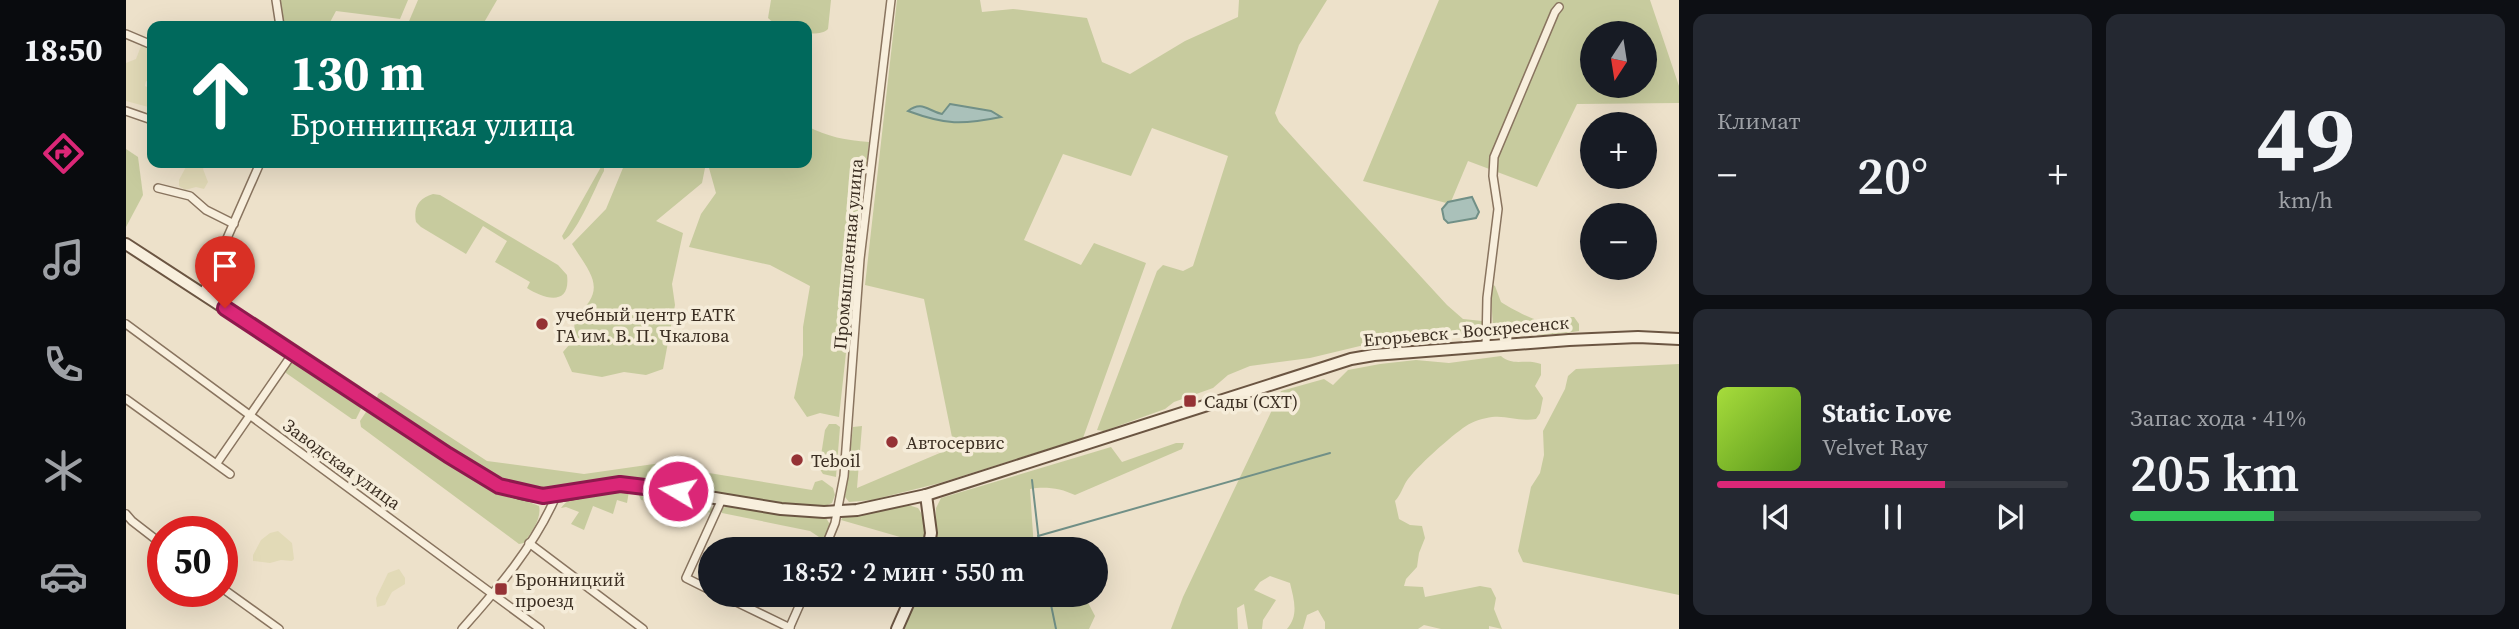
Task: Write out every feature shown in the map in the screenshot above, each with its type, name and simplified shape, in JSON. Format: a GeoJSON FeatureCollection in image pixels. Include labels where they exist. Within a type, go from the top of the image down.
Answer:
{"type":"FeatureCollection","features":[{"type":"Feature","properties":{"kind":"main road"},"geometry":{"type":"LineString","coordinates":[[127,247],[203,293],[490,481],[519,492],[555,496],[601,486],[630,484],[802,511],[837,511],[878,506],[926,495],[930,537]]}},
{"type":"Feature","properties":{"kind":"main road","name":"Егорьевск - Воскресенск"},"geometry":{"type":"LineString","coordinates":[[926,495],[1351,359],[1486,346],[1638,337],[1679,339]]}},
{"type":"Feature","properties":{"kind":"main road"},"geometry":{"type":"LineString","coordinates":[[897,629],[907,607]]}},
{"type":"Feature","properties":{"kind":"street"},"geometry":{"type":"LineString","coordinates":[[276,0],[279,21]]}},
{"type":"Feature","properties":{"kind":"street","name":"Промышленная улица"},"geometry":{"type":"LineString","coordinates":[[828,537],[844,476],[860,259],[891,0]]}},
{"type":"Feature","properties":{"kind":"street"},"geometry":{"type":"LineString","coordinates":[[1486,346],[1487,298],[1499,209],[1493,176],[1494,157],[1559,7]]}},
{"type":"Feature","properties":{"kind":"street"},"geometry":{"type":"LineString","coordinates":[[126,34],[147,43]]}},
{"type":"Feature","properties":{"kind":"street"},"geometry":{"type":"LineString","coordinates":[[126,111],[147,118]]}},
{"type":"Feature","properties":{"kind":"street"},"geometry":{"type":"LineString","coordinates":[[203,293],[258,168]]}},
{"type":"Feature","properties":{"kind":"street"},"geometry":{"type":"LineString","coordinates":[[158,188],[190,196],[206,210],[234,224]]}},
{"type":"Feature","properties":{"kind":"street","name":"Заводская улица"},"geometry":{"type":"LineString","coordinates":[[126,324],[540,629]]}},
{"type":"Feature","properties":{"kind":"street"},"geometry":{"type":"LineString","coordinates":[[217,463],[293,353]]}},
{"type":"Feature","properties":{"kind":"street"},"geometry":{"type":"LineString","coordinates":[[126,399],[230,474]]}},
{"type":"Feature","properties":{"kind":"street"},"geometry":{"type":"LineString","coordinates":[[462,629],[493,594],[529,543],[546,517],[555,496]]}},
{"type":"Feature","properties":{"kind":"street"},"geometry":{"type":"LineString","coordinates":[[705,537],[722,499]]}},
{"type":"Feature","properties":{"kind":"street"},"geometry":{"type":"LineString","coordinates":[[126,513],[147,533]]}},
{"type":"Feature","properties":{"kind":"street"},"geometry":{"type":"LineString","coordinates":[[529,543],[640,628]]}},
{"type":"Feature","properties":{"kind":"street"},"geometry":{"type":"LineString","coordinates":[[698,553],[687,578],[698,584]]}},
{"type":"Feature","properties":{"kind":"street"},"geometry":{"type":"LineString","coordinates":[[238,600],[279,629]]}},
{"type":"Feature","properties":{"kind":"street"},"geometry":{"type":"LineString","coordinates":[[746,607],[790,629],[799,607]]}},
{"type":"Feature","properties":{"kind":"shaded area"},"geometry":{"type":"Polygon","coordinates":[[[141,46],[147,47],[147,107],[126,101],[126,63],[136,59],[141,46]]]}},
{"type":"Feature","properties":{"kind":"shaded area"},"geometry":{"type":"Polygon","coordinates":[[[185,168],[204,168],[208,182],[204,189],[196,187],[185,190],[179,186],[185,168]]]}},
{"type":"Feature","properties":{"kind":"shaded area"},"geometry":{"type":"Polygon","coordinates":[[[278,531],[292,543],[294,559],[270,563],[253,561],[253,555],[261,540],[278,531]]]}},
{"type":"Feature","properties":{"kind":"shaded area"},"geometry":{"type":"Polygon","coordinates":[[[399,569],[405,578],[405,584],[392,592],[385,605],[377,607],[376,598],[388,573],[399,569]]]}},
{"type":"Feature","properties":{"kind":"green space"},"geometry":{"type":"Polygon","coordinates":[[[280,0],[408,0],[400,19],[336,11],[331,21],[283,21],[280,0]]]}},
{"type":"Feature","properties":{"kind":"green space"},"geometry":{"type":"Polygon","coordinates":[[[418,0],[497,0],[485,21],[409,21],[418,0]]]}},
{"type":"Feature","properties":{"kind":"green space"},"geometry":{"type":"Polygon","coordinates":[[[771,0],[831,0],[828,29],[821,33],[812,33],[812,21],[773,21],[768,18],[771,0]]]}},
{"type":"Feature","properties":{"kind":"green space"},"geometry":{"type":"Polygon","coordinates":[[[897,0],[980,0],[982,12],[1013,9],[1087,18],[1102,62],[1130,74],[1185,41],[1238,17],[1239,0],[1327,0],[1299,45],[1275,113],[1279,122],[1447,305],[1463,319],[1482,321],[1482,335],[1360,346],[1310,358],[1250,366],[1228,375],[1213,388],[1174,402],[1165,409],[1104,431],[1097,430],[1157,271],[1163,265],[1183,271],[1193,266],[1228,156],[1152,128],[1131,176],[1063,154],[1024,240],[1081,265],[1094,243],[1146,263],[1083,438],[940,483],[872,500],[849,502],[845,497],[853,427],[862,426],[857,488],[954,447],[924,299],[865,285],[897,0]]]}},
{"type":"Feature","properties":{"kind":"green space"},"geometry":{"type":"Polygon","coordinates":[[[1439,0],[1650,0],[1679,86],[1679,103],[1577,104],[1537,187],[1468,161],[1450,204],[1363,181],[1439,0]]]}},
{"type":"Feature","properties":{"kind":"green space"},"geometry":{"type":"Polygon","coordinates":[[[812,128],[837,137],[869,142],[839,417],[820,413],[807,417],[794,398],[803,355],[803,327],[810,286],[770,265],[689,247],[701,214],[716,193],[709,168],[812,168],[812,128]]]}},
{"type":"Feature","properties":{"kind":"green space"},"geometry":{"type":"Polygon","coordinates":[[[126,149],[138,157],[143,195],[126,227],[126,149]]]}},
{"type":"Feature","properties":{"kind":"green space"},"geometry":{"type":"Polygon","coordinates":[[[600,168],[604,168],[575,228],[564,240],[562,236],[600,168]]]}},
{"type":"Feature","properties":{"kind":"green space"},"geometry":{"type":"Polygon","coordinates":[[[623,168],[705,168],[702,183],[656,221],[683,233],[672,284],[675,305],[663,369],[646,375],[624,372],[602,377],[572,372],[563,352],[575,338],[574,318],[591,299],[594,290],[590,274],[572,244],[606,209],[623,168]]]}},
{"type":"Feature","properties":{"kind":"green space"},"geometry":{"type":"Polygon","coordinates":[[[433,194],[440,195],[558,265],[567,275],[565,292],[555,298],[527,288],[530,282],[495,262],[507,241],[483,226],[466,254],[421,227],[416,222],[416,208],[424,198],[433,194]]]}},
{"type":"Feature","properties":{"kind":"green space"},"geometry":{"type":"Polygon","coordinates":[[[1493,285],[1501,302],[1512,308],[1547,322],[1574,317],[1579,324],[1579,331],[1535,335],[1493,328],[1493,285]]]}},
{"type":"Feature","properties":{"kind":"green space"},"geometry":{"type":"Polygon","coordinates":[[[254,316],[360,386],[365,392],[263,327],[254,316]]]}},
{"type":"Feature","properties":{"kind":"green space"},"geometry":{"type":"Polygon","coordinates":[[[1501,356],[1515,362],[1541,364],[1541,375],[1535,386],[1543,398],[1536,419],[1492,417],[1469,424],[1417,468],[1395,501],[1399,519],[1410,525],[1422,526],[1425,538],[1417,567],[1406,579],[1404,586],[1423,587],[1425,597],[1480,586],[1491,588],[1496,598],[1494,609],[1502,629],[1489,626],[1489,629],[1441,629],[1424,625],[1418,629],[1325,629],[1325,622],[1318,610],[1307,615],[1303,629],[1287,629],[1294,613],[1290,583],[1270,576],[1254,590],[1276,600],[1263,620],[1262,629],[1248,629],[1244,604],[1237,608],[1238,629],[1171,629],[1183,597],[1281,391],[1324,379],[1333,385],[1348,370],[1380,364],[1416,360],[1449,363],[1501,356]]]}},
{"type":"Feature","properties":{"kind":"green space"},"geometry":{"type":"Polygon","coordinates":[[[291,362],[298,363],[358,403],[361,409],[356,419],[352,419],[286,373],[285,370],[291,362]]]}},
{"type":"Feature","properties":{"kind":"green space"},"geometry":{"type":"Polygon","coordinates":[[[1679,364],[1679,595],[1523,562],[1518,551],[1531,487],[1540,473],[1544,455],[1543,431],[1565,389],[1568,376],[1576,369],[1679,364]]]}},
{"type":"Feature","properties":{"kind":"green space"},"geometry":{"type":"Polygon","coordinates":[[[381,392],[487,461],[584,474],[654,464],[812,490],[815,482],[822,480],[833,488],[835,495],[832,503],[825,506],[779,504],[630,478],[556,490],[525,488],[481,470],[435,442],[376,402],[381,392]]]}},
{"type":"Feature","properties":{"kind":"green space"},"geometry":{"type":"Polygon","coordinates":[[[368,409],[488,486],[539,506],[537,521],[524,543],[519,544],[361,427],[360,421],[368,409]]]}},
{"type":"Feature","properties":{"kind":"green space"},"geometry":{"type":"Polygon","coordinates":[[[829,424],[840,427],[836,477],[823,474],[819,468],[825,430],[829,424]]]}},
{"type":"Feature","properties":{"kind":"green space"},"geometry":{"type":"Polygon","coordinates":[[[1176,443],[1184,443],[1182,449],[1075,495],[1052,488],[1030,489],[1033,537],[935,537],[936,508],[941,498],[1111,447],[1122,462],[1176,443]]]}},
{"type":"Feature","properties":{"kind":"green space"},"geometry":{"type":"Polygon","coordinates":[[[629,491],[627,503],[617,500],[613,514],[593,506],[584,530],[571,524],[579,512],[561,508],[579,496],[629,491]]]}},
{"type":"Feature","properties":{"kind":"green space"},"geometry":{"type":"Polygon","coordinates":[[[637,491],[709,503],[713,511],[712,513],[641,500],[637,491]]]}},
{"type":"Feature","properties":{"kind":"green space"},"geometry":{"type":"Polygon","coordinates":[[[908,505],[918,508],[923,518],[924,537],[900,537],[841,520],[843,517],[908,505]]]}},
{"type":"Feature","properties":{"kind":"green space"},"geometry":{"type":"Polygon","coordinates":[[[729,506],[789,516],[826,518],[831,526],[827,537],[819,537],[810,531],[722,513],[722,508],[729,506]]]}},
{"type":"Feature","properties":{"kind":"green space"},"geometry":{"type":"Polygon","coordinates":[[[914,607],[1090,607],[1095,616],[1089,629],[904,629],[914,607]]]}},
{"type":"Feature","properties":{"kind":"water"},"geometry":{"type":"Polygon","coordinates":[[[950,104],[991,111],[1001,117],[954,122],[908,111],[921,106],[942,114],[950,104]]]}},
{"type":"Feature","properties":{"kind":"water"},"geometry":{"type":"Polygon","coordinates":[[[1472,197],[1479,212],[1476,218],[1448,223],[1444,219],[1442,209],[1448,202],[1472,197]]]}},
{"type":"Feature","properties":{"kind":"waterway"},"geometry":{"type":"LineString","coordinates":[[1038,536],[1330,453]]}},
{"type":"Feature","properties":{"kind":"waterway"},"geometry":{"type":"LineString","coordinates":[[1032,480],[1039,537]]}},
{"type":"Feature","properties":{"kind":"waterway"},"geometry":{"type":"LineString","coordinates":[[1051,607],[1056,629]]}},
{"type":"Feature","properties":{"kind":"place","name":"учебный центр ЕАТК ГА им. В. П. Чкалова"},"geometry":{"type":"Point","coordinates":[542,324]}},
{"type":"Feature","properties":{"kind":"place","name":"Сады (СХТ)"},"geometry":{"type":"Point","coordinates":[1190,401]}},
{"type":"Feature","properties":{"kind":"place","name":"Автосервис"},"geometry":{"type":"Point","coordinates":[892,442]}},
{"type":"Feature","properties":{"kind":"place","name":"Teboil"},"geometry":{"type":"Point","coordinates":[797,460]}},
{"type":"Feature","properties":{"kind":"place","name":"Бронницкий проезд"},"geometry":{"type":"Point","coordinates":[501,589]}},
{"type":"Feature","properties":{"kind":"route"},"geometry":{"type":"LineString","coordinates":[[225,308],[499,486],[543,496],[620,484],[678,491]]}}]}
